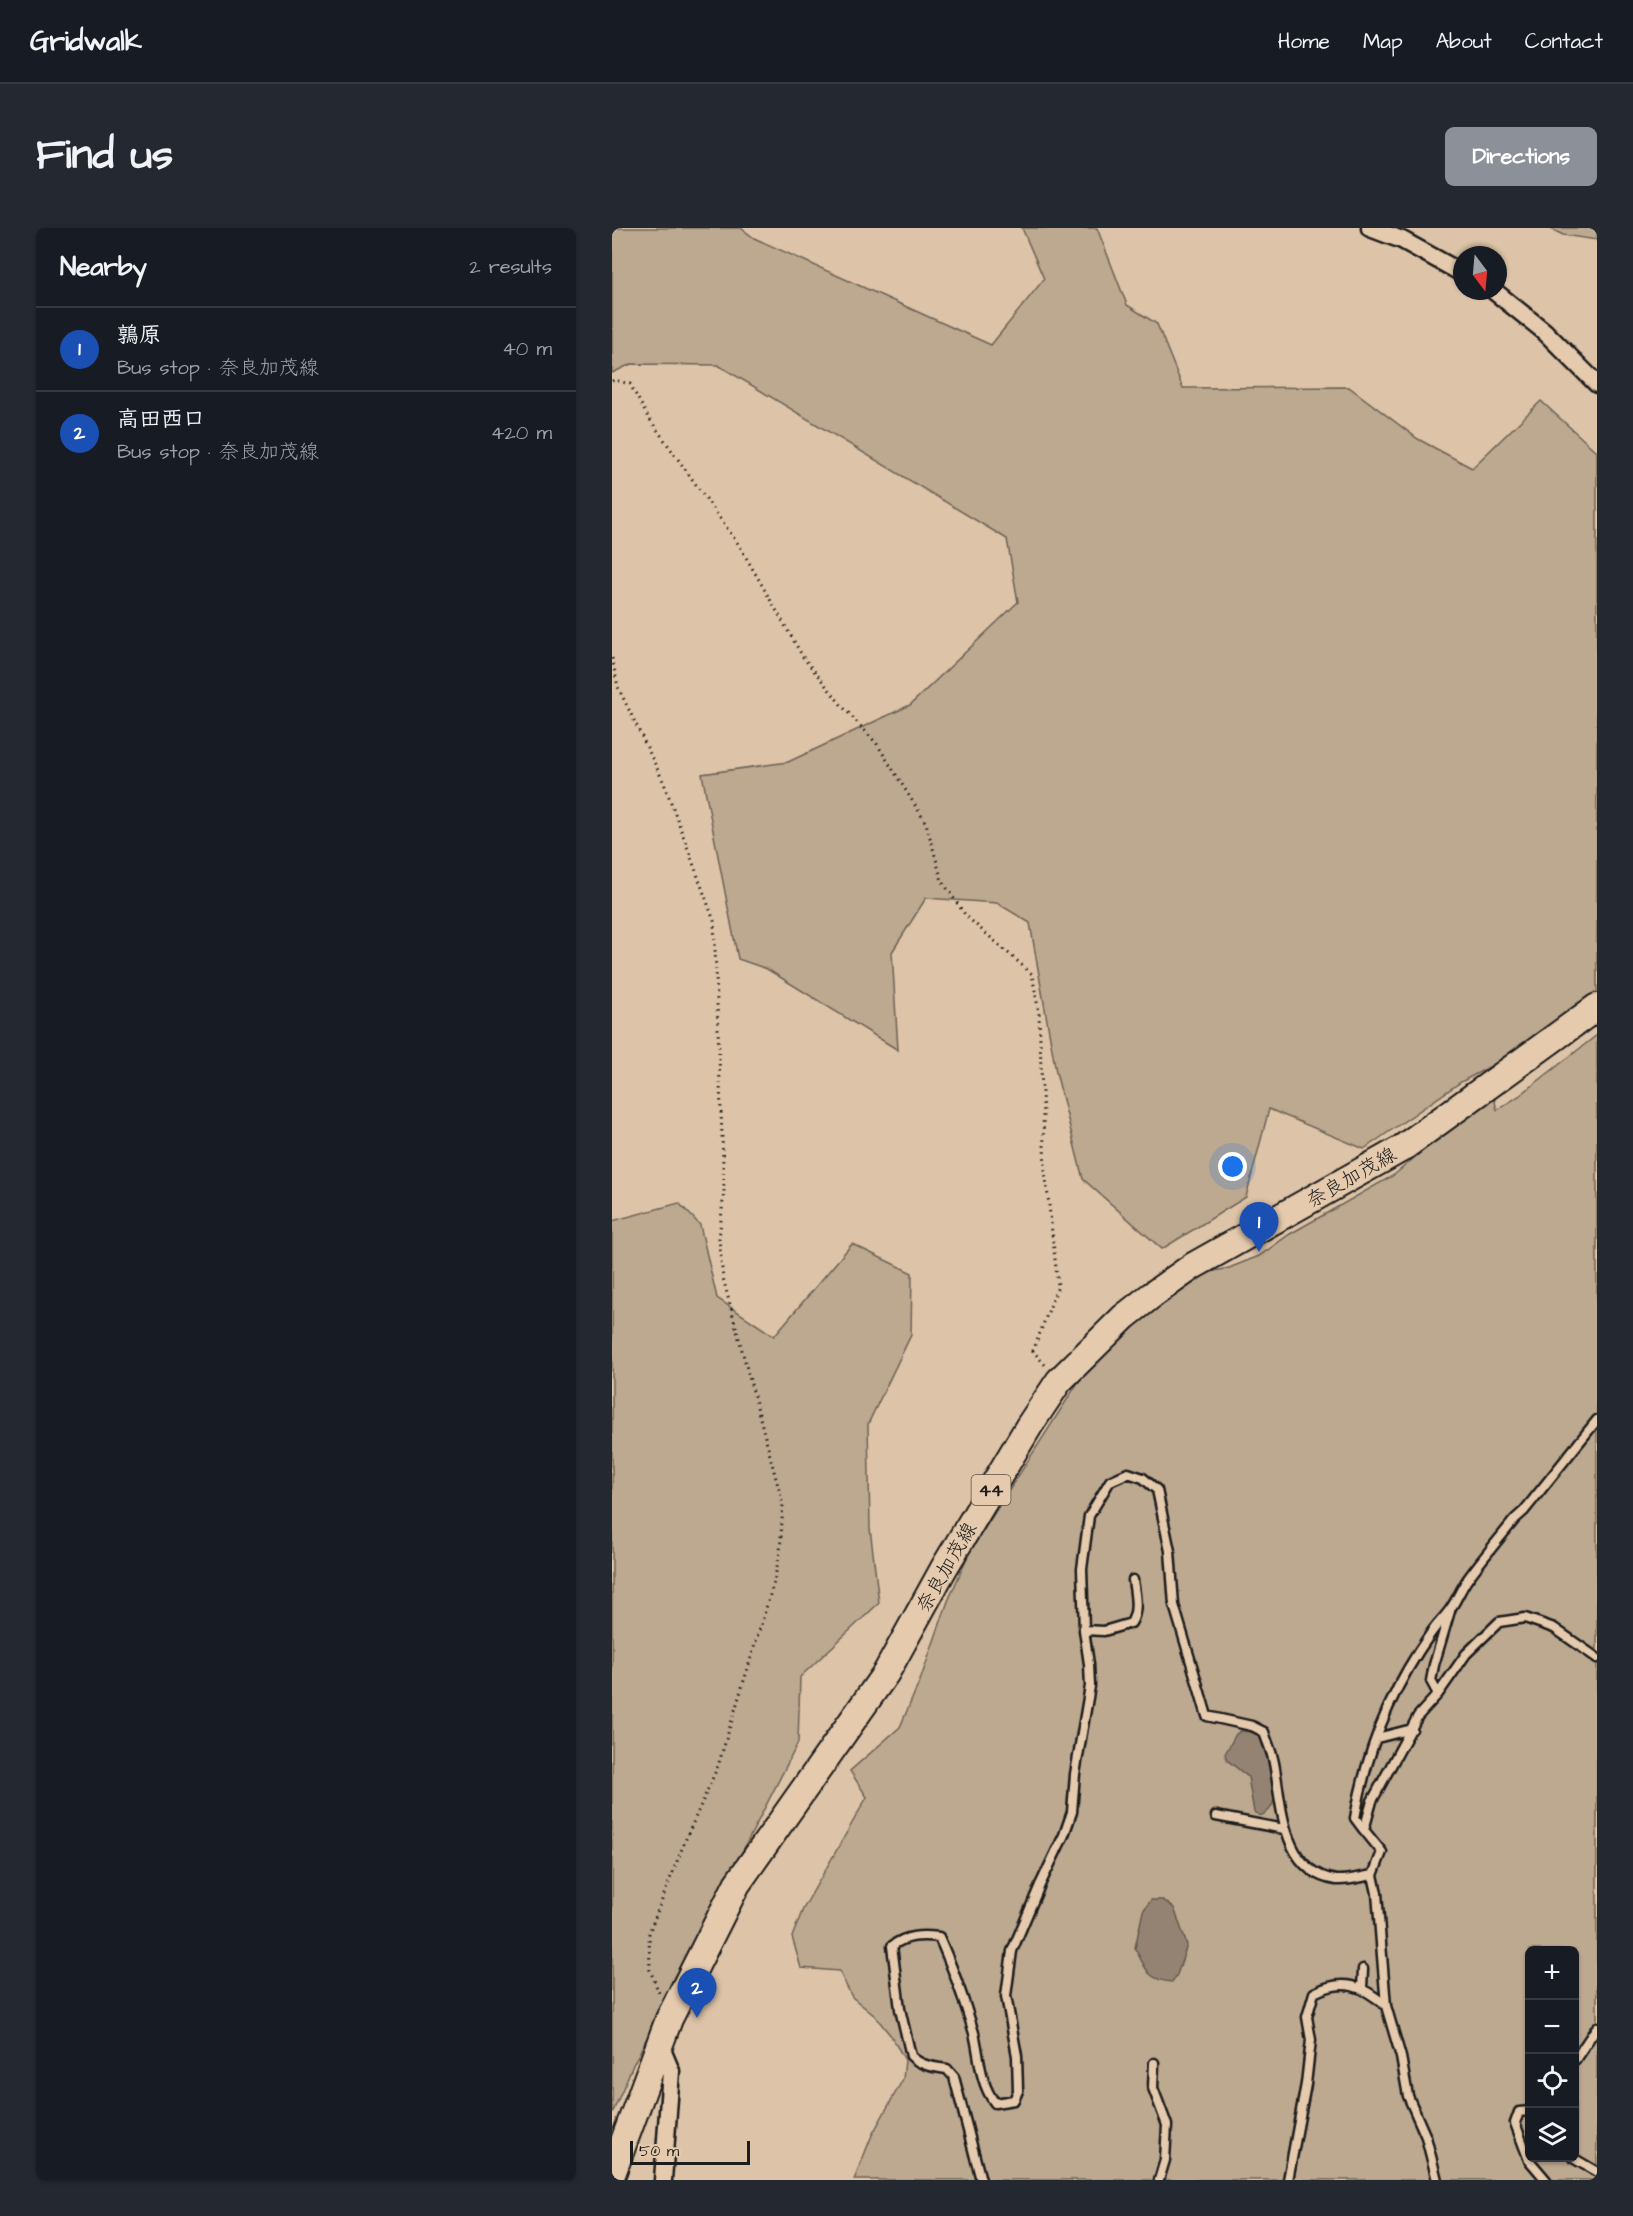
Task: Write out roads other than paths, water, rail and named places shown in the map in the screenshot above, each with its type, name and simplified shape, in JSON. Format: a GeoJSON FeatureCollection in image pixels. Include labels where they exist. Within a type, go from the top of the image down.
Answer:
{"type":"FeatureCollection","features":[{"type":"Feature","properties":{"kind":"main road","name":"奈良加茂線"},"geometry":{"type":"LineString","coordinates":[[612,2174],[669,2019],[736,1884],[886,1673],[944,1569],[1059,1380],[1124,1317],[1193,1266],[1401,1149],[1597,1007]]}},
{"type":"Feature","properties":{"kind":"street"},"geometry":{"type":"LineString","coordinates":[[1370,228],[1402,240],[1453,268]]}},
{"type":"Feature","properties":{"kind":"street"},"geometry":{"type":"LineString","coordinates":[[1505,300],[1544,332],[1597,384]]}},
{"type":"Feature","properties":{"kind":"street"},"geometry":{"type":"LineString","coordinates":[[660,2045],[672,2071],[663,2180]]}},
{"type":"Feature","properties":{"kind":"lane"},"geometry":{"type":"LineString","coordinates":[[1437,2180],[1426,2137],[1408,2096],[1401,2057],[1386,2006],[1377,1893],[1373,1875],[1382,1852],[1355,1818],[1365,1766],[1382,1721],[1430,1633],[1451,1608],[1466,1581],[1597,1420]]}},
{"type":"Feature","properties":{"kind":"lane"},"geometry":{"type":"LineString","coordinates":[[981,2180],[954,2077],[947,2069],[916,2062],[911,2056],[900,2009],[892,1946],[898,1941],[915,1936],[939,1937],[956,1976],[975,2035],[980,2068],[988,2094],[994,2103],[1014,2100],[1018,2091],[1017,2056],[1006,1996],[1012,1951],[1072,1812],[1075,1774],[1090,1686],[1084,1629],[1082,1569],[1089,1516],[1110,1481],[1128,1473],[1143,1478],[1157,1490],[1170,1551],[1174,1605],[1207,1716],[1252,1726],[1264,1732],[1274,1760],[1284,1829],[1303,1862],[1319,1875],[1337,1880],[1373,1875]]}},
{"type":"Feature","properties":{"kind":"lane"},"geometry":{"type":"LineString","coordinates":[[1084,1629],[1104,1631],[1131,1623],[1136,1608],[1133,1580]]}},
{"type":"Feature","properties":{"kind":"lane"},"geometry":{"type":"LineString","coordinates":[[1438,1694],[1431,1681],[1451,1608]]}},
{"type":"Feature","properties":{"kind":"lane"},"geometry":{"type":"LineString","coordinates":[[1364,1830],[1372,1801],[1419,1716],[1438,1694],[1466,1654],[1499,1622],[1525,1618],[1554,1628],[1597,1658]]}},
{"type":"Feature","properties":{"kind":"lane"},"geometry":{"type":"LineString","coordinates":[[1377,1738],[1412,1729]]}},
{"type":"Feature","properties":{"kind":"lane"},"geometry":{"type":"LineString","coordinates":[[1216,1816],[1257,1826],[1284,1829]]}},
{"type":"Feature","properties":{"kind":"lane"},"geometry":{"type":"LineString","coordinates":[[1362,1988],[1363,1969]]}},
{"type":"Feature","properties":{"kind":"lane"},"geometry":{"type":"LineString","coordinates":[[1288,2180],[1306,2084],[1311,2040],[1307,2017],[1314,1993],[1330,1984],[1362,1988],[1386,2006]]}},
{"type":"Feature","properties":{"kind":"lane"},"geometry":{"type":"LineString","coordinates":[[1579,2054],[1597,2027]]}},
{"type":"Feature","properties":{"kind":"lane"},"geometry":{"type":"LineString","coordinates":[[1154,2063],[1153,2088],[1167,2125],[1165,2160],[1159,2180]]}},
{"type":"Feature","properties":{"kind":"lane"},"geometry":{"type":"LineString","coordinates":[[1525,2111],[1519,2112],[1515,2123],[1525,2149]]}},
{"type":"Feature","properties":{"kind":"lane"},"geometry":{"type":"LineString","coordinates":[[1579,2161],[1597,2172]]}},
{"type":"Feature","properties":{"kind":"lane"},"geometry":{"type":"LineString","coordinates":[[1531,2162],[1546,2180]]}},
{"type":"Feature","properties":{"kind":"place","name":"鶉原"},"geometry":{"type":"Point","coordinates":[1259,1252]}},
{"type":"Feature","properties":{"kind":"place","name":"高田西口"},"geometry":{"type":"Point","coordinates":[697,2018]}}]}
